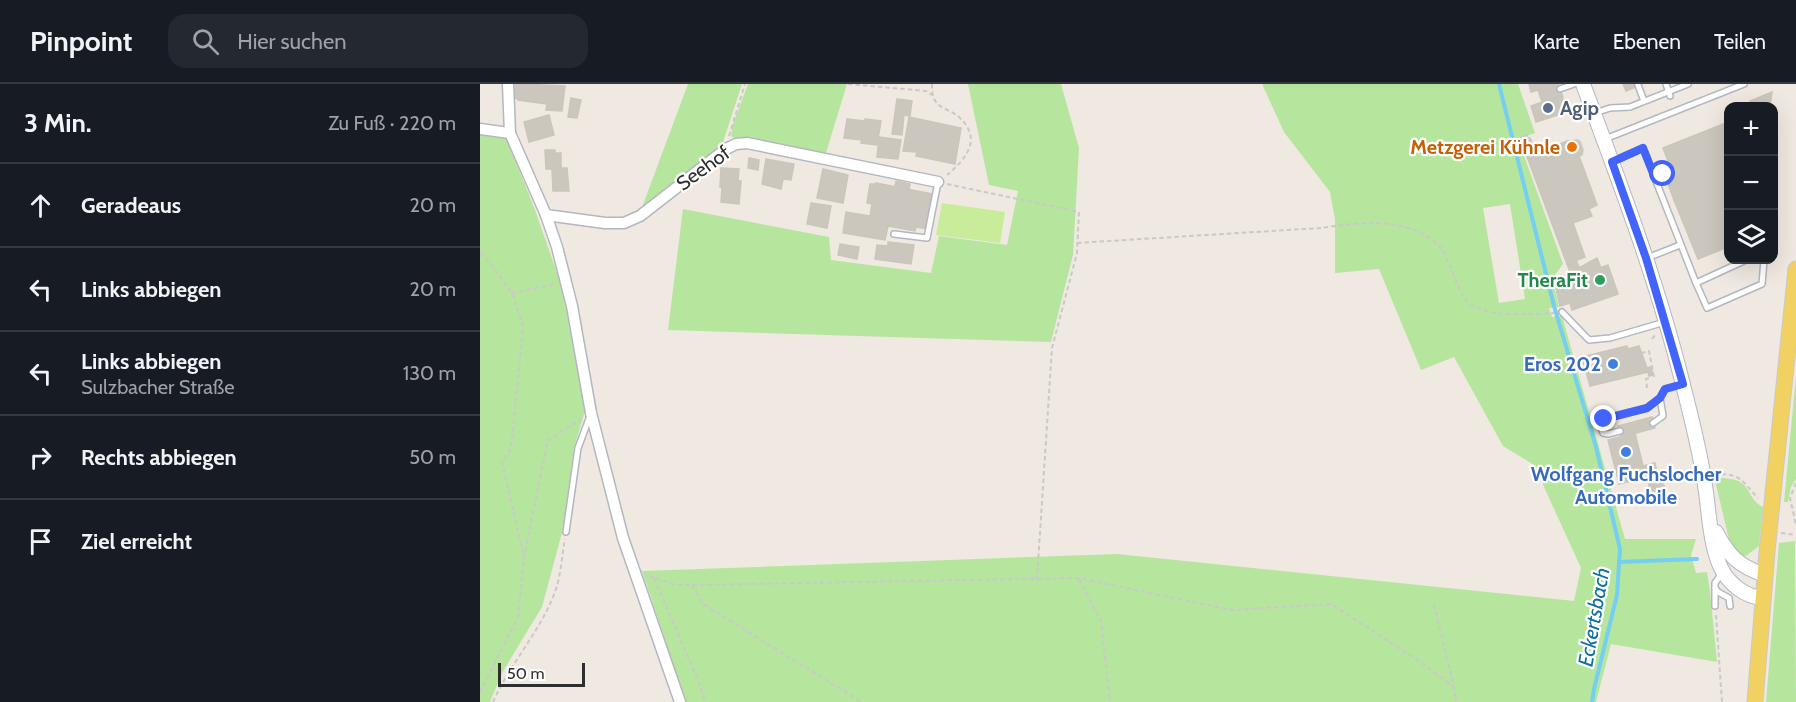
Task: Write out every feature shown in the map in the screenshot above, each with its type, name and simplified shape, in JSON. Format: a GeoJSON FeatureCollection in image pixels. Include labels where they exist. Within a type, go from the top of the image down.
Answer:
{"type":"FeatureCollection","features":[{"type":"Feature","properties":{"kind":"main road"},"geometry":{"type":"LineString","coordinates":[[1755,702],[1765,575],[1796,269]]}},
{"type":"Feature","properties":{"kind":"street"},"geometry":{"type":"LineString","coordinates":[[508,84],[510,134],[546,215],[557,247],[585,374],[591,413],[623,538],[680,702]]}},
{"type":"Feature","properties":{"kind":"street"},"geometry":{"type":"LineString","coordinates":[[1583,84],[1646,258],[1683,384],[1704,476],[1710,522],[1718,558],[1723,572],[1740,590],[1751,596],[1763,598]]}},
{"type":"Feature","properties":{"kind":"street"},"geometry":{"type":"LineString","coordinates":[[480,129],[510,134]]}},
{"type":"Feature","properties":{"kind":"street","name":"Seehof"},"geometry":{"type":"LineString","coordinates":[[546,215],[605,223],[624,223],[640,216],[726,149],[736,144],[747,143],[938,182]]}},
{"type":"Feature","properties":{"kind":"street"},"geometry":{"type":"LineString","coordinates":[[1710,522],[1733,559],[1748,569],[1765,575]]}},
{"type":"Feature","properties":{"kind":"lane"},"geometry":{"type":"LineString","coordinates":[[1560,89],[1574,84]]}},
{"type":"Feature","properties":{"kind":"lane"},"geometry":{"type":"LineString","coordinates":[[1666,84],[1670,94]]}},
{"type":"Feature","properties":{"kind":"lane"},"geometry":{"type":"LineString","coordinates":[[1594,113],[1610,108],[1630,107],[1670,94],[1688,84]]}},
{"type":"Feature","properties":{"kind":"lane"},"geometry":{"type":"LineString","coordinates":[[1603,139],[1744,84]]}},
{"type":"Feature","properties":{"kind":"lane"},"geometry":{"type":"LineString","coordinates":[[1638,89],[1644,101]]}},
{"type":"Feature","properties":{"kind":"lane"},"geometry":{"type":"LineString","coordinates":[[1612,162],[1643,148],[1707,309],[1762,284],[1764,264]]}},
{"type":"Feature","properties":{"kind":"lane"},"geometry":{"type":"LineString","coordinates":[[1655,178],[1663,174]]}},
{"type":"Feature","properties":{"kind":"lane"},"geometry":{"type":"LineString","coordinates":[[894,234],[927,238],[938,182]]}},
{"type":"Feature","properties":{"kind":"lane"},"geometry":{"type":"LineString","coordinates":[[1646,258],[1680,245]]}},
{"type":"Feature","properties":{"kind":"lane"},"geometry":{"type":"LineString","coordinates":[[1696,283],[1737,264]]}},
{"type":"Feature","properties":{"kind":"lane"},"geometry":{"type":"LineString","coordinates":[[1562,312],[1589,340],[1610,338],[1665,322]]}},
{"type":"Feature","properties":{"kind":"lane"},"geometry":{"type":"LineString","coordinates":[[1620,431],[1603,433],[1600,423],[1604,419],[1647,408],[1660,398],[1665,389],[1683,384]]}},
{"type":"Feature","properties":{"kind":"lane"},"geometry":{"type":"LineString","coordinates":[[1653,423],[1663,416],[1660,398]]}},
{"type":"Feature","properties":{"kind":"lane"},"geometry":{"type":"LineString","coordinates":[[566,532],[579,448],[591,413]]}},
{"type":"Feature","properties":{"kind":"lane"},"geometry":{"type":"LineString","coordinates":[[1715,606],[1717,579],[1723,572]]}},
{"type":"Feature","properties":{"kind":"lane"},"geometry":{"type":"LineString","coordinates":[[1715,588],[1729,598],[1730,606]]}},
{"type":"Feature","properties":{"kind":"path"},"geometry":{"type":"LineString","coordinates":[[726,149],[745,84]]}},
{"type":"Feature","properties":{"kind":"path"},"geometry":{"type":"LineString","coordinates":[[848,84],[926,91],[932,95]]}},
{"type":"Feature","properties":{"kind":"path"},"geometry":{"type":"LineString","coordinates":[[932,84],[932,95],[936,103],[959,117],[967,127],[971,141],[969,153],[938,182]]}},
{"type":"Feature","properties":{"kind":"path"},"geometry":{"type":"LineString","coordinates":[[938,182],[1079,212],[1077,253],[1052,348],[1037,579]]}},
{"type":"Feature","properties":{"kind":"path"},"geometry":{"type":"LineString","coordinates":[[1077,243],[1320,228],[1358,223],[1391,223],[1419,233],[1442,250],[1462,293],[1471,305],[1504,315],[1549,313]]}},
{"type":"Feature","properties":{"kind":"path"},"geometry":{"type":"LineString","coordinates":[[480,253],[488,260],[512,293],[523,326],[511,449],[502,462],[524,557]]}},
{"type":"Feature","properties":{"kind":"path"},"geometry":{"type":"LineString","coordinates":[[512,293],[566,282]]}},
{"type":"Feature","properties":{"kind":"path"},"geometry":{"type":"LineString","coordinates":[[1641,353],[1648,351],[1654,377]]}},
{"type":"Feature","properties":{"kind":"path"},"geometry":{"type":"LineString","coordinates":[[1653,368],[1659,366]]}},
{"type":"Feature","properties":{"kind":"path"},"geometry":{"type":"LineString","coordinates":[[1647,388],[1646,379],[1649,378]]}},
{"type":"Feature","properties":{"kind":"path"},"geometry":{"type":"LineString","coordinates":[[480,692],[518,617],[524,557],[548,440],[591,413]]}},
{"type":"Feature","properties":{"kind":"path"},"geometry":{"type":"LineString","coordinates":[[1713,474],[1741,477],[1763,501]]}},
{"type":"Feature","properties":{"kind":"path"},"geometry":{"type":"LineString","coordinates":[[1796,483],[1790,498],[1796,525]]}},
{"type":"Feature","properties":{"kind":"path"},"geometry":{"type":"LineString","coordinates":[[1796,530],[1796,535]]}},
{"type":"Feature","properties":{"kind":"path"},"geometry":{"type":"LineString","coordinates":[[493,702],[503,678],[544,616],[556,588],[566,532]]}},
{"type":"Feature","properties":{"kind":"path"},"geometry":{"type":"LineString","coordinates":[[635,571],[676,585],[1078,578],[1231,610],[1331,604],[1416,659],[1454,687]]}},
{"type":"Feature","properties":{"kind":"path"},"geometry":{"type":"LineString","coordinates":[[654,578],[700,685],[705,702]]}},
{"type":"Feature","properties":{"kind":"path"},"geometry":{"type":"LineString","coordinates":[[1078,578],[1101,621],[1110,702]]}},
{"type":"Feature","properties":{"kind":"path"},"geometry":{"type":"LineString","coordinates":[[692,585],[703,604],[862,702]]}},
{"type":"Feature","properties":{"kind":"path"},"geometry":{"type":"LineString","coordinates":[[1434,605],[1456,702]]}},
{"type":"Feature","properties":{"kind":"path"},"geometry":{"type":"LineString","coordinates":[[1715,606],[1722,702]]}},
{"type":"Feature","properties":{"kind":"green space"},"geometry":{"type":"Polygon","coordinates":[[[688,84],[742,84],[722,145],[641,210],[688,84]]]}},
{"type":"Feature","properties":{"kind":"green space"},"geometry":{"type":"Polygon","coordinates":[[[748,84],[847,84],[825,156],[736,139],[731,136],[733,124],[748,84]]]}},
{"type":"Feature","properties":{"kind":"green space"},"geometry":{"type":"Polygon","coordinates":[[[968,84],[1061,84],[1079,148],[1073,255],[1051,342],[668,330],[683,209],[829,237],[831,260],[931,273],[939,236],[1007,245],[1018,191],[989,185],[968,84]]]}},
{"type":"Feature","properties":{"kind":"green space"},"geometry":{"type":"Polygon","coordinates":[[[1262,84],[1518,84],[1535,133],[1518,139],[1563,264],[1552,279],[1559,307],[1549,308],[1552,317],[1562,316],[1625,539],[1696,539],[1691,555],[1696,573],[1707,572],[1717,662],[1611,644],[1596,702],[686,702],[642,571],[1117,554],[1574,601],[1581,568],[1534,465],[1503,446],[1454,357],[1421,370],[1379,269],[1335,273],[1335,219],[1330,192],[1284,132],[1262,84]],[[1510,204],[1483,208],[1499,303],[1525,299],[1510,204]]]}},
{"type":"Feature","properties":{"kind":"green space"},"geometry":{"type":"Polygon","coordinates":[[[480,134],[506,137],[535,210],[562,287],[585,411],[574,448],[563,529],[542,607],[502,673],[490,702],[480,702],[480,134]]]}},
{"type":"Feature","properties":{"kind":"green space"},"geometry":{"type":"Polygon","coordinates":[[[942,203],[1005,212],[1000,243],[936,235],[942,203]]]}},
{"type":"Feature","properties":{"kind":"green space"},"geometry":{"type":"Polygon","coordinates":[[[1796,376],[1796,479],[1791,487],[1788,502],[1784,502],[1796,376]]]}},
{"type":"Feature","properties":{"kind":"green space"},"geometry":{"type":"Polygon","coordinates":[[[1720,478],[1739,481],[1753,499],[1763,507],[1759,546],[1746,556],[1741,556],[1731,548],[1715,480],[1720,478]]]}},
{"type":"Feature","properties":{"kind":"green space"},"geometry":{"type":"Polygon","coordinates":[[[1795,541],[1796,702],[1766,702],[1779,543],[1795,541]]]}},
{"type":"Feature","properties":{"kind":"building"},"geometry":{"type":"Polygon","coordinates":[[[516,84],[520,84],[519,99],[514,98],[516,84]]]}},
{"type":"Feature","properties":{"kind":"building"},"geometry":{"type":"Polygon","coordinates":[[[520,84],[565,86],[562,111],[546,110],[547,104],[518,100],[520,84]]]}},
{"type":"Feature","properties":{"kind":"building"},"geometry":{"type":"Polygon","coordinates":[[[1529,84],[1558,84],[1562,95],[1542,102],[1538,90],[1531,92],[1529,84]]]}},
{"type":"Feature","properties":{"kind":"building"},"geometry":{"type":"Polygon","coordinates":[[[1623,84],[1642,84],[1626,91],[1623,84]]]}},
{"type":"Feature","properties":{"kind":"building"},"geometry":{"type":"Polygon","coordinates":[[[1625,84],[1642,84],[1627,90],[1625,84]]]}},
{"type":"Feature","properties":{"kind":"building"},"geometry":{"type":"Polygon","coordinates":[[[1772,92],[1771,102],[1750,101],[1772,92]]]}},
{"type":"Feature","properties":{"kind":"building"},"geometry":{"type":"Polygon","coordinates":[[[1562,95],[1567,112],[1536,122],[1531,106],[1562,95]]]}},
{"type":"Feature","properties":{"kind":"building"},"geometry":{"type":"Polygon","coordinates":[[[571,98],[581,100],[577,118],[568,117],[571,98]]]}},
{"type":"Feature","properties":{"kind":"building"},"geometry":{"type":"Polygon","coordinates":[[[897,99],[912,101],[910,116],[904,115],[902,135],[892,134],[897,99]]]}},
{"type":"Feature","properties":{"kind":"building"},"geometry":{"type":"Polygon","coordinates":[[[549,115],[554,135],[529,142],[524,122],[549,115]]]}},
{"type":"Feature","properties":{"kind":"building"},"geometry":{"type":"Polygon","coordinates":[[[909,117],[961,128],[955,164],[916,156],[917,152],[903,151],[909,117]]]}},
{"type":"Feature","properties":{"kind":"building"},"geometry":{"type":"Polygon","coordinates":[[[847,119],[864,121],[862,140],[844,138],[847,119]]]}},
{"type":"Feature","properties":{"kind":"building"},"geometry":{"type":"Polygon","coordinates":[[[865,119],[881,121],[877,145],[861,143],[865,119]]]}},
{"type":"Feature","properties":{"kind":"building"},"geometry":{"type":"Polygon","coordinates":[[[1724,124],[1724,249],[1698,259],[1674,200],[1682,197],[1663,148],[1724,124]]]}},
{"type":"Feature","properties":{"kind":"building"},"geometry":{"type":"Polygon","coordinates":[[[1527,135],[1535,149],[1549,144],[1550,148],[1567,141],[1578,140],[1580,142],[1583,150],[1582,155],[1579,156],[1597,205],[1589,209],[1592,216],[1573,223],[1585,257],[1567,264],[1520,138],[1527,135]]]}},
{"type":"Feature","properties":{"kind":"building"},"geometry":{"type":"Polygon","coordinates":[[[879,137],[901,140],[898,159],[877,157],[879,137]]]}},
{"type":"Feature","properties":{"kind":"building"},"geometry":{"type":"Polygon","coordinates":[[[545,150],[555,150],[555,153],[561,153],[561,168],[567,168],[569,191],[553,191],[552,169],[546,169],[545,150]]]}},
{"type":"Feature","properties":{"kind":"building"},"geometry":{"type":"Polygon","coordinates":[[[749,158],[754,159],[753,169],[748,168],[749,158]]]}},
{"type":"Feature","properties":{"kind":"building"},"geometry":{"type":"Polygon","coordinates":[[[754,159],[759,160],[758,170],[753,169],[754,159]]]}},
{"type":"Feature","properties":{"kind":"building"},"geometry":{"type":"Polygon","coordinates":[[[766,159],[794,164],[791,180],[783,179],[781,189],[762,184],[766,159]]]}},
{"type":"Feature","properties":{"kind":"building"},"geometry":{"type":"Polygon","coordinates":[[[721,168],[739,169],[738,181],[741,181],[739,204],[721,202],[721,168]]]}},
{"type":"Feature","properties":{"kind":"building"},"geometry":{"type":"Polygon","coordinates":[[[823,169],[848,175],[843,203],[817,198],[823,169]]]}},
{"type":"Feature","properties":{"kind":"building"},"geometry":{"type":"Polygon","coordinates":[[[1675,178],[1682,197],[1674,200],[1667,181],[1675,178]]]}},
{"type":"Feature","properties":{"kind":"building"},"geometry":{"type":"Polygon","coordinates":[[[896,181],[910,184],[909,189],[895,186],[896,181]]]}},
{"type":"Feature","properties":{"kind":"building"},"geometry":{"type":"Polygon","coordinates":[[[876,183],[933,194],[927,229],[916,227],[915,231],[888,226],[885,240],[843,233],[846,212],[870,216],[872,204],[867,203],[870,184],[876,183]]]}},
{"type":"Feature","properties":{"kind":"building"},"geometry":{"type":"Polygon","coordinates":[[[811,203],[831,206],[827,228],[807,224],[811,203]]]}},
{"type":"Feature","properties":{"kind":"building"},"geometry":{"type":"Polygon","coordinates":[[[888,242],[914,245],[911,264],[875,259],[877,245],[888,246],[888,242]]]}},
{"type":"Feature","properties":{"kind":"building"},"geometry":{"type":"Polygon","coordinates":[[[840,244],[859,247],[857,259],[838,255],[840,244]]]}},
{"type":"Feature","properties":{"kind":"building"},"geometry":{"type":"Polygon","coordinates":[[[1597,258],[1601,268],[1555,284],[1554,281],[1597,258]]]}},
{"type":"Feature","properties":{"kind":"building"},"geometry":{"type":"Polygon","coordinates":[[[1576,260],[1579,267],[1570,272],[1567,264],[1576,260]]]}},
{"type":"Feature","properties":{"kind":"building"},"geometry":{"type":"Polygon","coordinates":[[[1608,265],[1618,294],[1572,310],[1570,303],[1560,306],[1555,284],[1608,265]]]}},
{"type":"Feature","properties":{"kind":"building"},"geometry":{"type":"Polygon","coordinates":[[[1627,346],[1628,349],[1639,346],[1647,368],[1651,367],[1653,375],[1649,376],[1648,372],[1590,386],[1582,357],[1627,346]]]}},
{"type":"Feature","properties":{"kind":"building"},"geometry":{"type":"Polygon","coordinates":[[[1652,417],[1655,428],[1621,437],[1618,426],[1652,417]]]}},
{"type":"Feature","properties":{"kind":"building","name":"Wolfgang Fuchslocher Automobile"},"geometry":{"type":"Polygon","coordinates":[[[1635,433],[1643,466],[1655,463],[1657,474],[1619,484],[1608,440],[1635,433]]]}},
{"type":"Feature","properties":{"kind":"building"},"geometry":{"type":"Polygon","coordinates":[[[1662,478],[1665,490],[1651,494],[1648,481],[1662,478]]]}},
{"type":"Feature","properties":{"kind":"waterway","name":"Eckertsbach"},"geometry":{"type":"LineString","coordinates":[[1499,84],[1554,306],[1596,447],[1620,549],[1617,595],[1592,702]]}},
{"type":"Feature","properties":{"kind":"waterway"},"geometry":{"type":"LineString","coordinates":[[1619,562],[1697,559]]}},
{"type":"Feature","properties":{"kind":"place","name":"Agip"},"geometry":{"type":"Point","coordinates":[1548,108]}},
{"type":"Feature","properties":{"kind":"place","name":"Metzgerei Kühnle"},"geometry":{"type":"Point","coordinates":[1572,147]}},
{"type":"Feature","properties":{"kind":"place","name":"TheraFit"},"geometry":{"type":"Point","coordinates":[1600,280]}},
{"type":"Feature","properties":{"kind":"place","name":"Eros 202"},"geometry":{"type":"Point","coordinates":[1613,364]}},
{"type":"Feature","properties":{"kind":"place","name":"Wolfgang Fuchslocher Automobile"},"geometry":{"type":"Point","coordinates":[1626,452]}},
{"type":"Feature","properties":{"kind":"route"},"geometry":{"type":"LineString","coordinates":[[1604,419],[1647,408],[1660,398],[1665,389],[1683,384],[1646,258],[1612,162],[1643,148],[1655,178],[1663,174]]}}]}
